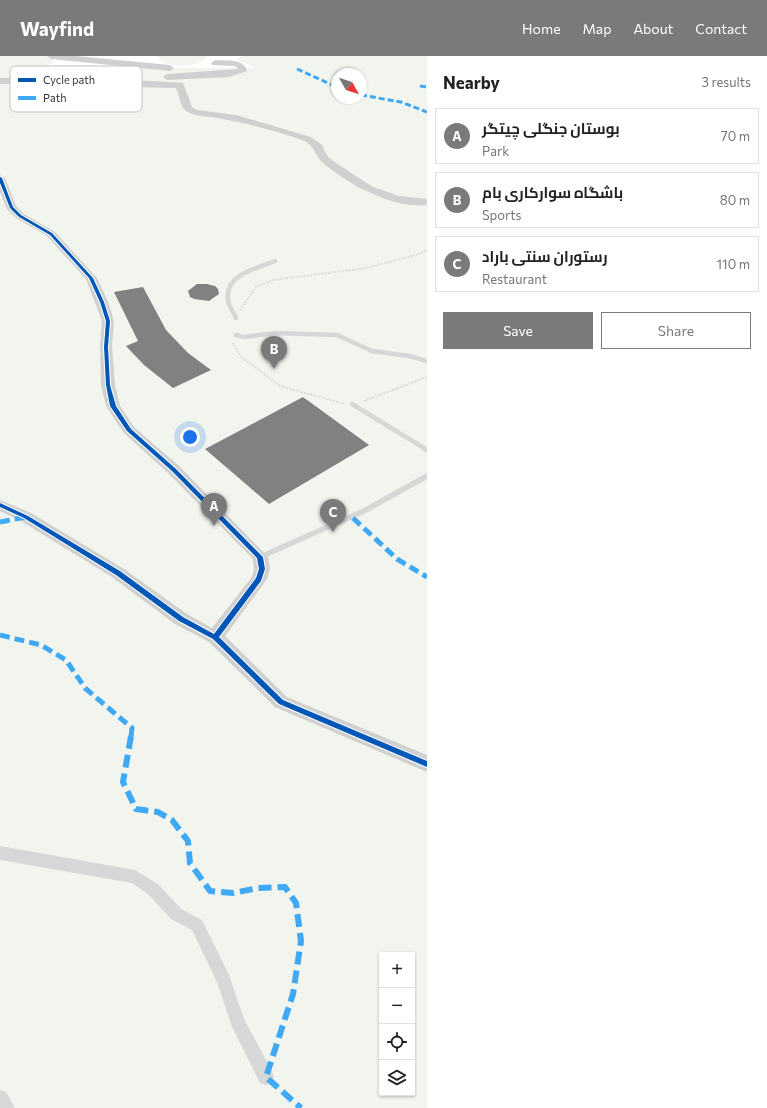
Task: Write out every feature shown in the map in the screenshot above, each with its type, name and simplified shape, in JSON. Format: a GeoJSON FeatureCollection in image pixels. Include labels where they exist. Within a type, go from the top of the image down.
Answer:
{"type":"FeatureCollection","features":[{"type":"Feature","properties":{"kind":"street"},"geometry":{"type":"LineString","coordinates":[[51,56],[170,68],[195,69],[218,58],[237,64],[242,67],[243,71],[229,74],[183,78],[142,77]]}},
{"type":"Feature","properties":{"kind":"street"},"geometry":{"type":"LineString","coordinates":[[74,56],[124,56]]}},
{"type":"Feature","properties":{"kind":"street"},"geometry":{"type":"LineString","coordinates":[[154,56],[157,62],[170,68]]}},
{"type":"Feature","properties":{"kind":"street"},"geometry":{"type":"LineString","coordinates":[[0,81],[10,81]]}},
{"type":"Feature","properties":{"kind":"street"},"geometry":{"type":"LineString","coordinates":[[142,84],[180,85],[188,108],[194,112],[236,118],[308,139],[319,147],[324,158],[332,165],[369,189],[397,199],[425,202]]}},
{"type":"Feature","properties":{"kind":"street"},"geometry":{"type":"LineString","coordinates":[[0,178],[11,207],[20,216],[51,234],[91,278],[102,302],[108,321],[106,347],[108,385],[113,406],[129,430],[174,470],[260,557],[262,569],[259,579],[215,638]]}},
{"type":"Feature","properties":{"kind":"street"},"geometry":{"type":"LineString","coordinates":[[0,505],[26,517],[112,569],[181,619],[215,638],[281,702],[427,764]]}},
{"type":"Feature","properties":{"kind":"street"},"geometry":{"type":"LineString","coordinates":[[0,853],[135,877],[154,890],[176,914],[197,925],[224,980],[236,1022],[266,1077]]}},
{"type":"Feature","properties":{"kind":"street"},"geometry":{"type":"LineString","coordinates":[[0,1098],[8,1108]]}},
{"type":"Feature","properties":{"kind":"lane"},"geometry":{"type":"LineString","coordinates":[[236,318],[228,300],[228,289],[232,280],[275,261]]}},
{"type":"Feature","properties":{"kind":"lane"},"geometry":{"type":"LineString","coordinates":[[236,335],[244,337],[275,332],[337,335],[372,351],[416,357],[427,361]]}},
{"type":"Feature","properties":{"kind":"lane"},"geometry":{"type":"LineString","coordinates":[[352,404],[427,450]]}},
{"type":"Feature","properties":{"kind":"lane"},"geometry":{"type":"LineString","coordinates":[[260,557],[353,518],[401,493],[427,476]]}},
{"type":"Feature","properties":{"kind":"shaded area"},"geometry":{"type":"Polygon","coordinates":[[[0,56],[56,56],[50,66],[10,66],[10,112],[142,112],[142,68],[255,68],[237,59],[242,56],[427,56],[427,1108],[0,1108],[0,56]]]}},
{"type":"Feature","properties":{"kind":"shaded area"},"geometry":{"type":"Polygon","coordinates":[[[158,56],[208,56],[198,63],[183,66],[168,64],[162,61],[158,56]]]}},
{"type":"Feature","properties":{"kind":"building"},"geometry":{"type":"Polygon","coordinates":[[[197,284],[215,286],[218,289],[219,294],[209,301],[194,299],[190,297],[188,291],[197,284]]]}},
{"type":"Feature","properties":{"kind":"building"},"geometry":{"type":"Polygon","coordinates":[[[143,287],[166,330],[188,353],[211,370],[173,388],[144,365],[126,346],[138,341],[114,292],[143,287]]]}},
{"type":"Feature","properties":{"kind":"building"},"geometry":{"type":"Polygon","coordinates":[[[303,397],[369,445],[269,504],[205,449],[303,397]]]}},
{"type":"Feature","properties":{"kind":"marked path"},"geometry":{"type":"LineString","coordinates":[[297,69],[331,84]]}},
{"type":"Feature","properties":{"kind":"marked path"},"geometry":{"type":"LineString","coordinates":[[420,86],[427,87]]}},
{"type":"Feature","properties":{"kind":"marked path"},"geometry":{"type":"LineString","coordinates":[[367,96],[401,102],[427,112]]}},
{"type":"Feature","properties":{"kind":"marked path"},"geometry":{"type":"LineString","coordinates":[[0,522],[26,517]]}},
{"type":"Feature","properties":{"kind":"marked path"},"geometry":{"type":"LineString","coordinates":[[353,518],[378,543],[397,559],[406,566],[427,577]]}},
{"type":"Feature","properties":{"kind":"marked path"},"geometry":{"type":"LineString","coordinates":[[0,635],[41,645],[66,660],[85,688],[132,728],[123,782],[136,809],[158,812],[172,820],[188,841],[190,863],[210,891],[233,893],[258,888],[285,887],[296,903],[301,941],[293,994],[266,1077],[301,1108]]}},
{"type":"Feature","properties":{"kind":"cycle path"},"geometry":{"type":"LineString","coordinates":[[0,178],[11,207],[20,216],[51,234],[91,278],[102,302],[108,321],[106,347],[108,385],[113,406],[129,430],[174,470],[260,557],[262,569],[259,579],[215,637]]}},
{"type":"Feature","properties":{"kind":"cycle path"},"geometry":{"type":"LineString","coordinates":[[0,505],[26,517],[118,573],[181,619],[215,637],[281,702],[427,764]]}},
{"type":"Feature","properties":{"kind":"place","name":"باشگاه سوارکاری بام"},"geometry":{"type":"Point","coordinates":[274,369]}},
{"type":"Feature","properties":{"kind":"place","name":"بوستان جنگلی چیتگر"},"geometry":{"type":"Point","coordinates":[214,526]}},
{"type":"Feature","properties":{"kind":"place","name":"رستوران سنتی باراد"},"geometry":{"type":"Point","coordinates":[333,532]}}]}
